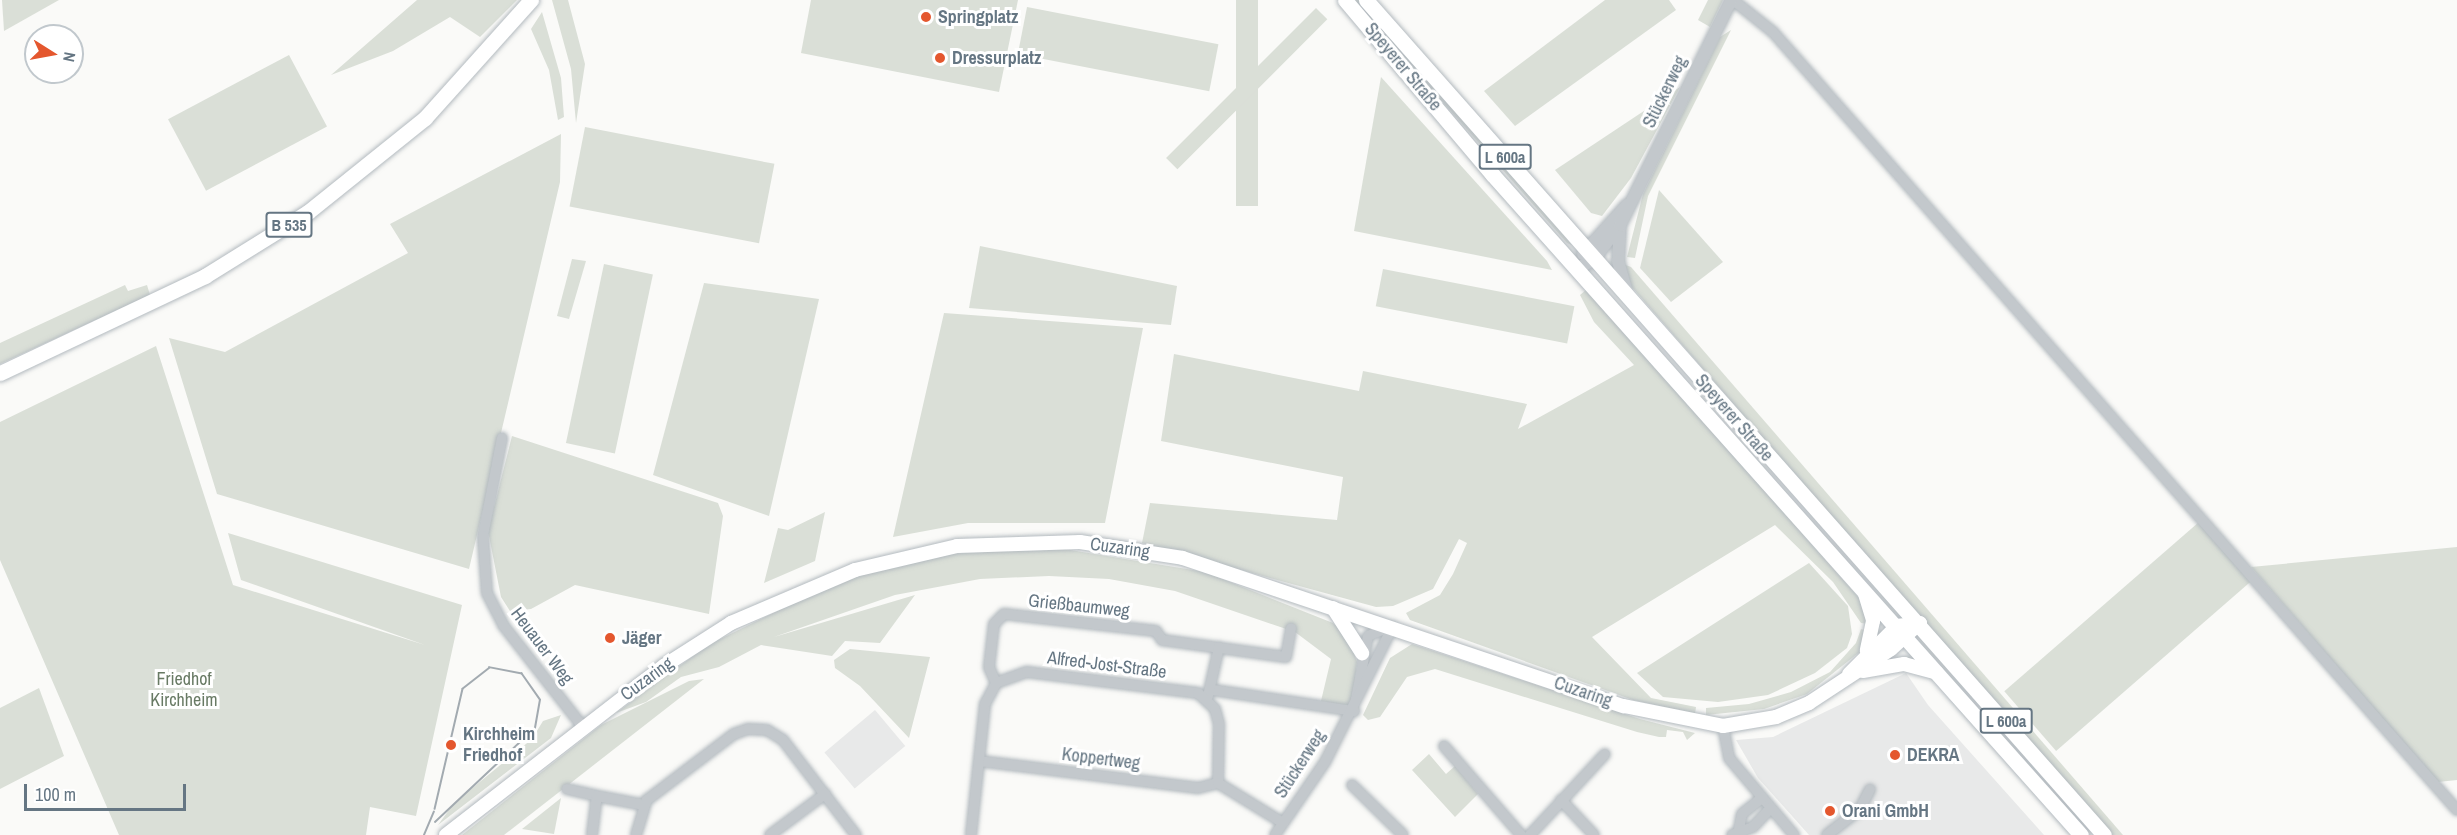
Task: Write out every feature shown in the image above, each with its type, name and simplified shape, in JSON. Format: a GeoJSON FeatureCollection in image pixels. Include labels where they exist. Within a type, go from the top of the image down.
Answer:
{"type":"FeatureCollection","features":[{"type":"Feature","properties":{"kind":"main road","name":"Speyerer Straße"},"geometry":{"type":"LineString","coordinates":[[1345,0],[1577,269],[1862,586],[2081,835]]}},
{"type":"Feature","properties":{"kind":"main road","name":"Speyerer Straße"},"geometry":{"type":"LineString","coordinates":[[1366,0],[1920,623],[2104,835]]}},
{"type":"Feature","properties":{"kind":"main road","name":"B 535"},"geometry":{"type":"LineString","coordinates":[[0,373],[205,276],[308,212],[425,118],[528,3]]}},
{"type":"Feature","properties":{"kind":"main road","name":"Cuzaring"},"geometry":{"type":"LineString","coordinates":[[446,835],[583,727],[731,623],[855,570],[957,546],[1041,541],[1126,548],[1183,558],[1392,626],[1624,706],[1723,726],[1776,717],[1842,684],[1902,632]]}},
{"type":"Feature","properties":{"kind":"main road"},"geometry":{"type":"LineString","coordinates":[[1862,586],[1874,621],[1867,650]]}},
{"type":"Feature","properties":{"kind":"main road"},"geometry":{"type":"LineString","coordinates":[[1333,608],[1362,653]]}},
{"type":"Feature","properties":{"kind":"main road","name":"Cuzaring"},"geometry":{"type":"LineString","coordinates":[[1842,684],[1867,650],[1920,623]]}},
{"type":"Feature","properties":{"kind":"main road"},"geometry":{"type":"LineString","coordinates":[[1858,672],[1904,663],[1939,674]]}},
{"type":"Feature","properties":{"kind":"street","name":"Stückerweg"},"geometry":{"type":"LineString","coordinates":[[1590,254],[1620,225],[1732,0]]}},
{"type":"Feature","properties":{"kind":"street"},"geometry":{"type":"LineString","coordinates":[[1732,0],[1773,32],[2457,810]]}},
{"type":"Feature","properties":{"kind":"street","name":"Stückerweg"},"geometry":{"type":"LineString","coordinates":[[1577,269],[1633,199]]}},
{"type":"Feature","properties":{"kind":"street"},"geometry":{"type":"LineString","coordinates":[[1620,225],[1618,261],[1628,297]]}},
{"type":"Feature","properties":{"kind":"street","name":"Heuauer Weg"},"geometry":{"type":"LineString","coordinates":[[502,438],[483,536],[487,593],[503,625],[583,727]]}},
{"type":"Feature","properties":{"kind":"street","name":"Grießbaumweg"},"geometry":{"type":"LineString","coordinates":[[996,683],[989,667],[994,624],[1004,614],[1156,631],[1162,640],[1286,657],[1291,628]]}},
{"type":"Feature","properties":{"kind":"street","name":"Stückerweg"},"geometry":{"type":"LineString","coordinates":[[1353,711],[1362,653],[1368,636],[1392,626]]}},
{"type":"Feature","properties":{"kind":"street","name":"Stückerweg"},"geometry":{"type":"LineString","coordinates":[[1275,835],[1353,711],[1392,626]]}},
{"type":"Feature","properties":{"kind":"street"},"geometry":{"type":"LineString","coordinates":[[1219,647],[1209,694],[1219,724],[1218,783],[1283,823]]}},
{"type":"Feature","properties":{"kind":"street","name":"Alfred-Jost-Straße"},"geometry":{"type":"LineString","coordinates":[[996,683],[1027,672],[1353,711]]}},
{"type":"Feature","properties":{"kind":"street"},"geometry":{"type":"LineString","coordinates":[[971,835],[985,704],[996,683]]}},
{"type":"Feature","properties":{"kind":"street"},"geometry":{"type":"LineString","coordinates":[[1723,726],[1728,758],[1794,835]]}},
{"type":"Feature","properties":{"kind":"street"},"geometry":{"type":"LineString","coordinates":[[636,835],[644,805],[734,734],[748,729],[767,730],[783,740],[856,835]]}},
{"type":"Feature","properties":{"kind":"street"},"geometry":{"type":"LineString","coordinates":[[1444,746],[1521,835]]}},
{"type":"Feature","properties":{"kind":"street"},"geometry":{"type":"LineString","coordinates":[[1530,835],[1605,754]]}},
{"type":"Feature","properties":{"kind":"street","name":"Koppertweg"},"geometry":{"type":"LineString","coordinates":[[978,761],[1198,788],[1218,783]]}},
{"type":"Feature","properties":{"kind":"street"},"geometry":{"type":"LineString","coordinates":[[1352,785],[1403,835]]}},
{"type":"Feature","properties":{"kind":"street"},"geometry":{"type":"LineString","coordinates":[[567,789],[644,805]]}},
{"type":"Feature","properties":{"kind":"street"},"geometry":{"type":"LineString","coordinates":[[1827,835],[1860,809],[1870,789]]}},
{"type":"Feature","properties":{"kind":"street"},"geometry":{"type":"LineString","coordinates":[[770,835],[825,794]]}},
{"type":"Feature","properties":{"kind":"street"},"geometry":{"type":"LineString","coordinates":[[591,835],[597,796]]}},
{"type":"Feature","properties":{"kind":"street"},"geometry":{"type":"LineString","coordinates":[[1735,832],[1742,814],[1762,798]]}},
{"type":"Feature","properties":{"kind":"street"},"geometry":{"type":"LineString","coordinates":[[1561,800],[1594,835]]}},
{"type":"Feature","properties":{"kind":"street"},"geometry":{"type":"LineString","coordinates":[[1735,832],[1753,828],[1771,808]]}},
{"type":"Feature","properties":{"kind":"shaded area"},"geometry":{"type":"Polygon","coordinates":[[[1906,673],[1928,705],[2044,835],[1809,835],[1758,778],[1736,740],[1773,737],[1906,673]]]}},
{"type":"Feature","properties":{"kind":"shaded area"},"geometry":{"type":"Polygon","coordinates":[[[875,710],[905,746],[855,788],[824,752],[875,710]]]}},
{"type":"Feature","properties":{"kind":"green space"},"geometry":{"type":"Polygon","coordinates":[[[2,0],[59,0],[4,31],[2,0]]]}},
{"type":"Feature","properties":{"kind":"green space"},"geometry":{"type":"Polygon","coordinates":[[[417,0],[517,0],[480,37],[450,17],[393,51],[331,75],[417,0]]]}},
{"type":"Feature","properties":{"kind":"green space"},"geometry":{"type":"Polygon","coordinates":[[[552,0],[568,0],[585,64],[576,123],[571,69],[552,0]]]}},
{"type":"Feature","properties":{"kind":"green space"},"geometry":{"type":"Polygon","coordinates":[[[811,0],[1018,0],[999,92],[801,53],[811,0]]]}},
{"type":"Feature","properties":{"kind":"green space"},"geometry":{"type":"Polygon","coordinates":[[[1236,0],[1258,0],[1258,206],[1236,206],[1236,0]]]}},
{"type":"Feature","properties":{"kind":"green space"},"geometry":{"type":"Polygon","coordinates":[[[1353,0],[1358,0],[1572,245],[1567,243],[1353,0]]]}},
{"type":"Feature","properties":{"kind":"green space"},"geometry":{"type":"Polygon","coordinates":[[[1605,0],[1669,0],[1676,10],[1515,126],[1484,91],[1605,0]]]}},
{"type":"Feature","properties":{"kind":"green space"},"geometry":{"type":"Polygon","coordinates":[[[1708,0],[1723,0],[1710,27],[1698,20],[1708,0]]]}},
{"type":"Feature","properties":{"kind":"green space"},"geometry":{"type":"Polygon","coordinates":[[[1027,7],[1218,44],[1209,91],[1018,54],[1027,7]]]}},
{"type":"Feature","properties":{"kind":"green space"},"geometry":{"type":"Polygon","coordinates":[[[1316,8],[1327,19],[1177,169],[1166,158],[1316,8]]]}},
{"type":"Feature","properties":{"kind":"green space"},"geometry":{"type":"Polygon","coordinates":[[[542,12],[561,78],[564,117],[558,120],[549,70],[531,29],[542,12]]]}},
{"type":"Feature","properties":{"kind":"green space"},"geometry":{"type":"Polygon","coordinates":[[[1731,30],[1648,196],[1635,258],[1627,257],[1643,194],[1720,37],[1731,30]]]}},
{"type":"Feature","properties":{"kind":"green space"},"geometry":{"type":"Polygon","coordinates":[[[289,55],[327,127],[206,191],[168,119],[289,55]]]}},
{"type":"Feature","properties":{"kind":"green space"},"geometry":{"type":"Polygon","coordinates":[[[1381,77],[1547,261],[1552,270],[1354,231],[1381,77]]]}},
{"type":"Feature","properties":{"kind":"green space"},"geometry":{"type":"Polygon","coordinates":[[[1680,87],[1631,178],[1602,216],[1591,213],[1555,170],[1680,87]]]}},
{"type":"Feature","properties":{"kind":"green space"},"geometry":{"type":"Polygon","coordinates":[[[585,127],[774,164],[759,243],[570,207],[585,127]]]}},
{"type":"Feature","properties":{"kind":"green space"},"geometry":{"type":"Polygon","coordinates":[[[561,134],[560,182],[469,569],[217,494],[169,338],[225,352],[408,253],[390,224],[561,134]]]}},
{"type":"Feature","properties":{"kind":"green space"},"geometry":{"type":"Polygon","coordinates":[[[1659,190],[1723,262],[1671,302],[1640,268],[1659,190]]]}},
{"type":"Feature","properties":{"kind":"green space"},"geometry":{"type":"Polygon","coordinates":[[[980,246],[1177,286],[1171,325],[969,308],[980,246]]]}},
{"type":"Feature","properties":{"kind":"green space"},"geometry":{"type":"Polygon","coordinates":[[[572,259],[586,261],[569,319],[557,316],[572,259]]]}},
{"type":"Feature","properties":{"kind":"green space"},"geometry":{"type":"Polygon","coordinates":[[[604,264],[653,274],[615,453],[566,443],[604,264]]]}},
{"type":"Feature","properties":{"kind":"green space"},"geometry":{"type":"Polygon","coordinates":[[[1623,264],[1631,267],[2123,835],[2108,835],[1631,286],[1623,264]]]}},
{"type":"Feature","properties":{"kind":"green space"},"geometry":{"type":"Polygon","coordinates":[[[1383,269],[1574,306],[1567,344],[1376,306],[1383,269]]]}},
{"type":"Feature","properties":{"kind":"green space"},"geometry":{"type":"Polygon","coordinates":[[[704,283],[819,299],[769,516],[653,475],[704,283]]]}},
{"type":"Feature","properties":{"kind":"green space"},"geometry":{"type":"Polygon","coordinates":[[[125,285],[128,291],[147,285],[150,295],[0,364],[0,343],[125,285]]]}},
{"type":"Feature","properties":{"kind":"green space"},"geometry":{"type":"Polygon","coordinates":[[[1587,289],[1860,599],[1870,624],[1861,623],[1833,582],[1775,525],[1592,637],[1651,698],[1696,707],[1695,714],[1633,700],[1410,620],[1406,613],[1440,595],[1453,574],[1467,543],[1459,539],[1433,589],[1393,606],[1376,607],[1142,543],[1150,503],[1337,520],[1343,477],[1161,441],[1174,354],[1359,391],[1363,371],[1527,404],[1518,429],[1634,365],[1594,322],[1580,295],[1587,289]]]}},
{"type":"Feature","properties":{"kind":"green space"},"geometry":{"type":"Polygon","coordinates":[[[944,313],[1143,328],[1105,523],[968,523],[893,537],[944,313]]]}},
{"type":"Feature","properties":{"kind":"green space","name":"Friedhof Kirchheim"},"geometry":{"type":"Polygon","coordinates":[[[156,346],[233,585],[425,645],[241,580],[228,533],[462,605],[416,816],[370,807],[366,835],[119,835],[0,560],[0,422],[156,346]]]}},
{"type":"Feature","properties":{"kind":"green space"},"geometry":{"type":"Polygon","coordinates":[[[512,436],[718,503],[723,516],[709,614],[575,585],[531,609],[510,611],[501,597],[488,531],[512,436]]]}},
{"type":"Feature","properties":{"kind":"green space"},"geometry":{"type":"Polygon","coordinates":[[[825,512],[815,561],[764,583],[778,528],[788,530],[825,512]]]}},
{"type":"Feature","properties":{"kind":"green space"},"geometry":{"type":"Polygon","coordinates":[[[2199,522],[2251,582],[2056,751],[2004,691],[2199,522]]]}},
{"type":"Feature","properties":{"kind":"green space"},"geometry":{"type":"Polygon","coordinates":[[[2457,547],[2457,780],[2438,782],[2251,567],[2457,547]]]}},
{"type":"Feature","properties":{"kind":"green space"},"geometry":{"type":"Polygon","coordinates":[[[1058,548],[1205,572],[1333,623],[1348,636],[1357,662],[1352,707],[1321,701],[1331,659],[1295,632],[1175,591],[1109,579],[1049,576],[980,579],[895,595],[774,637],[915,595],[880,643],[845,641],[832,656],[761,645],[719,667],[681,677],[646,702],[616,713],[708,645],[843,579],[946,554],[1058,548]]]}},
{"type":"Feature","properties":{"kind":"green space"},"geometry":{"type":"Polygon","coordinates":[[[1809,563],[1848,606],[1852,634],[1847,648],[1815,673],[1768,695],[1718,702],[1663,697],[1637,673],[1809,563]]]}},
{"type":"Feature","properties":{"kind":"green space"},"geometry":{"type":"Polygon","coordinates":[[[1861,629],[1869,632],[1862,650],[1807,694],[1764,709],[1706,715],[1706,708],[1749,704],[1791,692],[1830,672],[1856,643],[1861,629]]]}},
{"type":"Feature","properties":{"kind":"green space"},"geometry":{"type":"Polygon","coordinates":[[[1412,644],[1640,719],[1695,733],[1687,740],[1683,732],[1667,730],[1666,737],[1659,737],[1637,732],[1435,669],[1407,677],[1380,717],[1368,720],[1363,715],[1390,658],[1412,644]]]}},
{"type":"Feature","properties":{"kind":"green space"},"geometry":{"type":"Polygon","coordinates":[[[850,649],[930,657],[909,738],[860,686],[835,668],[834,660],[850,649]]]}},
{"type":"Feature","properties":{"kind":"green space"},"geometry":{"type":"Polygon","coordinates":[[[704,679],[504,835],[462,835],[601,725],[689,681],[704,679]]]}},
{"type":"Feature","properties":{"kind":"green space"},"geometry":{"type":"Polygon","coordinates":[[[39,688],[64,756],[0,789],[0,708],[39,688]]]}},
{"type":"Feature","properties":{"kind":"green space"},"geometry":{"type":"Polygon","coordinates":[[[561,715],[551,738],[438,825],[454,803],[532,739],[543,721],[561,715]]]}},
{"type":"Feature","properties":{"kind":"green space"},"geometry":{"type":"Polygon","coordinates":[[[1429,754],[1446,774],[1455,766],[1478,794],[1455,817],[1412,770],[1429,754]]]}},
{"type":"Feature","properties":{"kind":"green space"},"geometry":{"type":"Polygon","coordinates":[[[561,798],[554,834],[522,829],[561,798]]]}},
{"type":"Feature","properties":{"kind":"tram line"},"geometry":{"type":"LineString","coordinates":[[435,809],[463,689],[490,668],[522,674],[540,700],[535,728],[435,822]]}},
{"type":"Feature","properties":{"kind":"tram line"},"geometry":{"type":"LineString","coordinates":[[424,835],[434,812]]}},
{"type":"Feature","properties":{"kind":"place","name":"Springplatz"},"geometry":{"type":"Point","coordinates":[926,17]}},
{"type":"Feature","properties":{"kind":"place","name":"Dressurplatz"},"geometry":{"type":"Point","coordinates":[940,58]}},
{"type":"Feature","properties":{"kind":"place","name":"Jäger"},"geometry":{"type":"Point","coordinates":[610,638]}},
{"type":"Feature","properties":{"kind":"place","name":"Kirchheim Friedhof"},"geometry":{"type":"Point","coordinates":[451,745]}},
{"type":"Feature","properties":{"kind":"place","name":"DEKRA"},"geometry":{"type":"Point","coordinates":[1895,755]}},
{"type":"Feature","properties":{"kind":"place","name":"Orani GmbH"},"geometry":{"type":"Point","coordinates":[1830,811]}}]}
